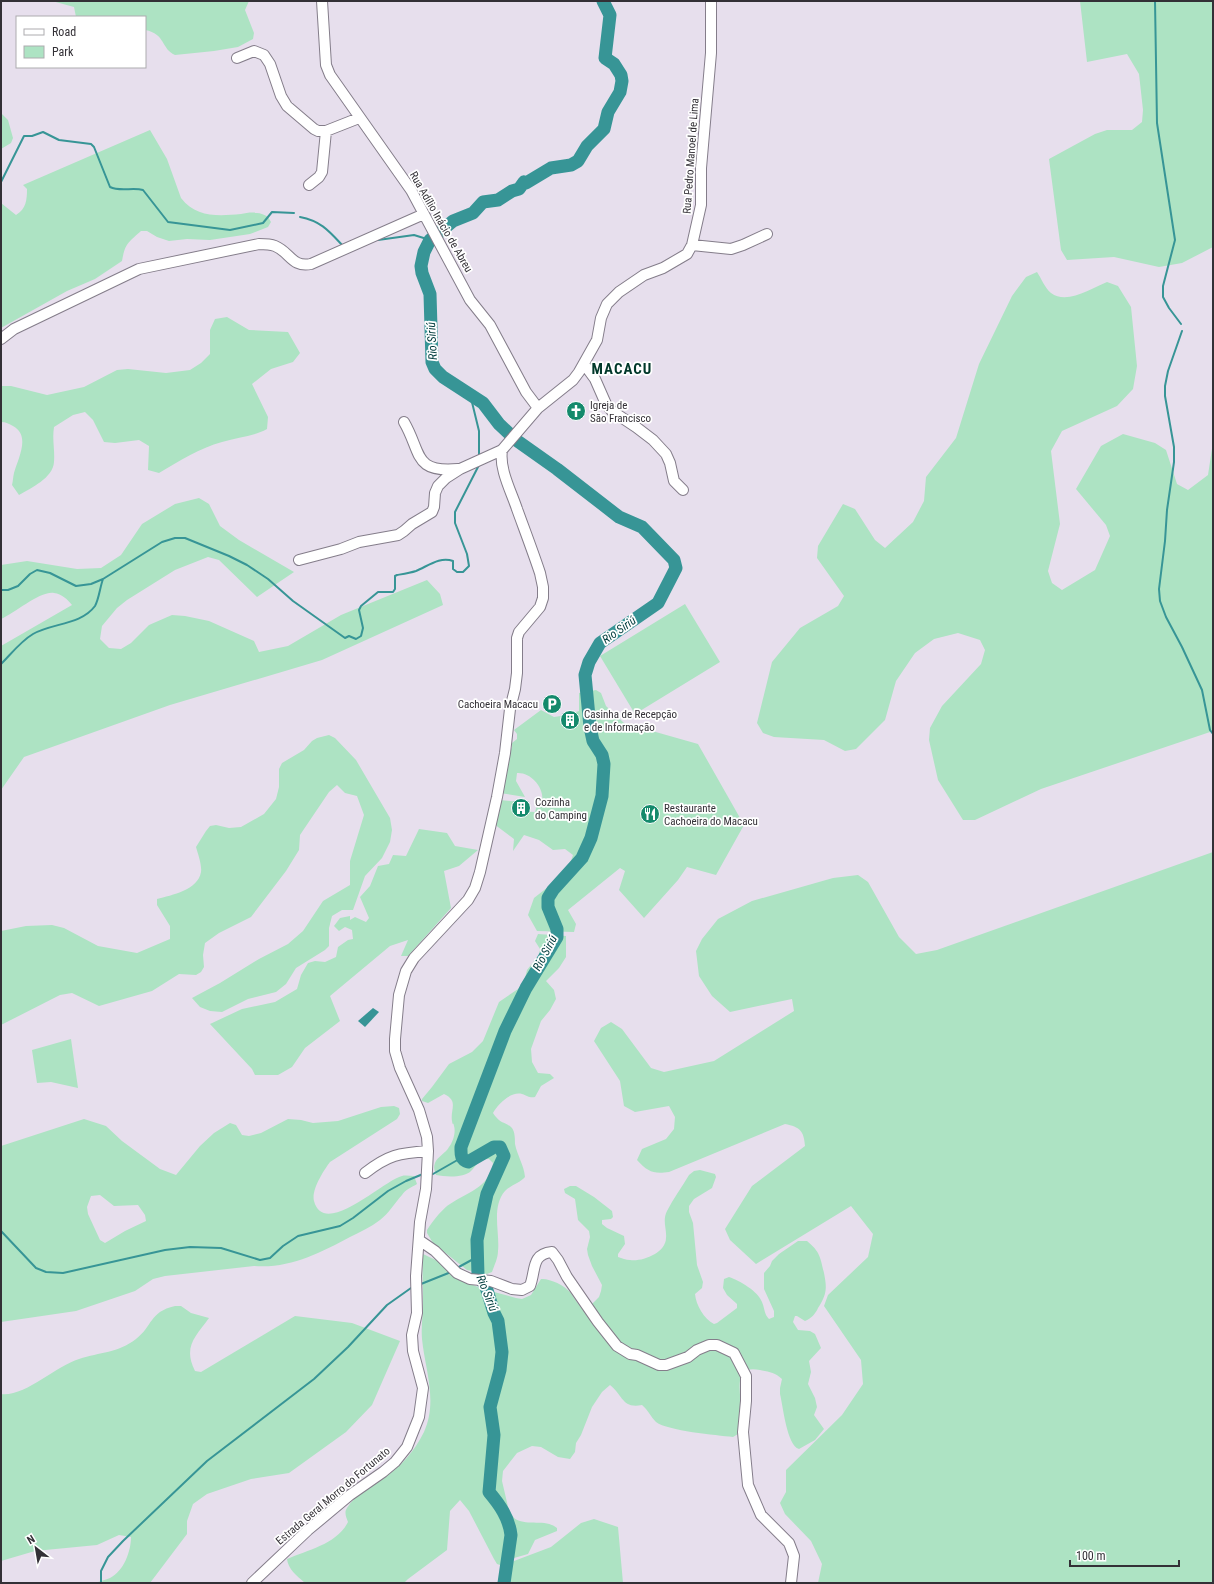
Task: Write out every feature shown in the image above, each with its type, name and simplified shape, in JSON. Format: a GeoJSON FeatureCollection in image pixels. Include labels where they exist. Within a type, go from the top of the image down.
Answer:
{"type":"FeatureCollection","features":[{"type":"Feature","properties":{"kind":"street","name":"Rua Adílio Inácio de Abreu"},"geometry":{"type":"LineString","coordinates":[[322,1],[326,65],[330,75],[410,190],[442,246],[470,300],[490,324],[526,392],[538,408]]}},
{"type":"Feature","properties":{"kind":"street","name":"Rua Pedro Manoel de Lima"},"geometry":{"type":"LineString","coordinates":[[692,245],[701,205],[701,168],[711,53],[711,1]]}},
{"type":"Feature","properties":{"kind":"street"},"geometry":{"type":"LineString","coordinates":[[237,58],[254,51],[264,55],[270,64],[281,96],[287,106],[318,131],[326,131],[359,118]]}},
{"type":"Feature","properties":{"kind":"street"},"geometry":{"type":"LineString","coordinates":[[309,186],[319,177],[322,172],[326,131]]}},
{"type":"Feature","properties":{"kind":"street"},"geometry":{"type":"LineString","coordinates":[[1,339],[14,329],[139,269],[259,244],[266,244],[276,247],[297,264],[303,266],[311,264],[424,214]]}},
{"type":"Feature","properties":{"kind":"street"},"geometry":{"type":"LineString","coordinates":[[300,560],[341,549],[359,542],[398,534],[432,512],[435,493],[438,486],[460,469],[502,450],[538,408],[573,380],[584,364],[597,340],[601,318],[607,304],[619,292],[644,275],[662,268],[687,254],[692,245],[731,249],[738,248],[767,234]]}},
{"type":"Feature","properties":{"kind":"street"},"geometry":{"type":"LineString","coordinates":[[584,364],[595,379],[606,404],[612,411],[641,431],[666,454],[670,463],[674,481],[683,490]]}},
{"type":"Feature","properties":{"kind":"street"},"geometry":{"type":"LineString","coordinates":[[404,422],[424,464],[433,469],[460,469]]}},
{"type":"Feature","properties":{"kind":"street","name":"Estrada Geral Morro do Fortunato"},"geometry":{"type":"LineString","coordinates":[[252,1583],[308,1530],[350,1495],[389,1467],[407,1447],[419,1417],[423,1388],[413,1351],[412,1335],[417,1313],[416,1276],[420,1222],[426,1189],[428,1151],[427,1137],[419,1110],[400,1068],[395,1039],[401,986],[406,971],[414,958],[468,900],[475,888],[497,797],[505,753],[510,709],[516,689],[517,638],[519,632],[540,607],[542,598],[543,587],[540,573],[503,467],[501,456],[502,450]]}},
{"type":"Feature","properties":{"kind":"street"},"geometry":{"type":"LineString","coordinates":[[365,1173],[378,1163],[392,1156],[428,1151]]}},
{"type":"Feature","properties":{"kind":"street"},"geometry":{"type":"LineString","coordinates":[[419,1240],[435,1251],[457,1273],[483,1281],[498,1283],[512,1289],[522,1290],[530,1286],[538,1256],[544,1252],[552,1252],[598,1322],[618,1346],[630,1354],[637,1355],[659,1365],[666,1366],[688,1357],[697,1350],[709,1344],[717,1345],[734,1353],[746,1376],[746,1401],[743,1432],[748,1485],[761,1515],[789,1543],[794,1556],[791,1583]]}},
{"type":"Feature","properties":{"kind":"green space"},"geometry":{"type":"Polygon","coordinates":[[[52,1],[249,1],[245,10],[254,33],[253,39],[238,47],[175,55],[167,49],[157,35],[146,30],[146,16],[76,16],[74,7],[52,1]]]}},
{"type":"Feature","properties":{"kind":"green space"},"geometry":{"type":"Polygon","coordinates":[[[1080,1],[1213,1],[1213,247],[1182,263],[1159,267],[1114,257],[1067,260],[1061,250],[1049,159],[1095,134],[1107,130],[1132,130],[1142,122],[1143,110],[1139,74],[1127,54],[1087,62],[1080,1]]]}},
{"type":"Feature","properties":{"kind":"green space"},"geometry":{"type":"Polygon","coordinates":[[[1,113],[8,120],[13,138],[11,143],[1,149],[1,113]]]}},
{"type":"Feature","properties":{"kind":"green space"},"geometry":{"type":"Polygon","coordinates":[[[150,130],[167,159],[181,198],[187,205],[201,212],[216,215],[251,213],[261,214],[268,217],[271,222],[268,227],[250,234],[210,240],[187,239],[169,241],[157,237],[147,231],[141,231],[128,243],[122,261],[95,279],[67,291],[1,328],[1,203],[16,215],[24,207],[26,200],[27,189],[23,185],[150,130]]]}},
{"type":"Feature","properties":{"kind":"green space"},"geometry":{"type":"Polygon","coordinates":[[[1037,272],[1049,291],[1057,296],[1072,296],[1107,282],[1118,286],[1131,307],[1137,366],[1133,389],[1117,406],[1062,431],[1051,451],[1060,524],[1048,571],[1052,583],[1062,590],[1095,570],[1110,536],[1106,525],[1076,489],[1101,446],[1123,434],[1155,443],[1166,450],[1177,484],[1188,490],[1208,475],[1213,442],[1213,731],[1041,789],[975,820],[963,820],[938,780],[929,740],[930,728],[942,706],[981,664],[985,650],[980,640],[958,633],[934,639],[915,653],[896,681],[885,720],[856,749],[845,751],[824,740],[774,737],[763,733],[757,723],[772,662],[800,628],[838,606],[844,596],[817,558],[818,546],[843,504],[855,509],[875,540],[885,548],[913,522],[924,501],[926,477],[956,438],[979,364],[1012,296],[1026,277],[1037,272]]]}},
{"type":"Feature","properties":{"kind":"green space"},"geometry":{"type":"Polygon","coordinates":[[[227,317],[249,330],[288,332],[300,353],[293,362],[271,369],[252,384],[268,417],[267,429],[256,434],[228,440],[206,448],[190,455],[159,473],[148,470],[149,446],[139,440],[115,443],[104,442],[93,420],[85,412],[73,415],[54,427],[54,462],[50,473],[41,482],[19,495],[12,485],[14,473],[22,448],[22,441],[18,430],[9,424],[1,422],[1,386],[11,386],[47,395],[84,387],[117,370],[128,369],[166,373],[190,370],[201,363],[210,354],[210,330],[215,319],[227,317]]]}},
{"type":"Feature","properties":{"kind":"green space"},"geometry":{"type":"Polygon","coordinates":[[[199,498],[209,504],[220,526],[239,540],[294,572],[257,597],[219,560],[208,557],[175,570],[127,600],[117,608],[102,626],[100,639],[109,648],[121,649],[131,643],[149,625],[172,615],[209,621],[254,641],[259,652],[288,646],[341,615],[427,580],[440,594],[443,605],[322,660],[170,705],[24,757],[1,790],[1,646],[72,605],[59,594],[48,593],[1,619],[1,565],[27,561],[77,569],[101,568],[121,555],[142,524],[175,504],[199,498]]]}},
{"type":"Feature","properties":{"kind":"green space"},"geometry":{"type":"Polygon","coordinates":[[[685,604],[720,662],[635,714],[600,656],[685,604]]]}},
{"type":"Feature","properties":{"kind":"green space"},"geometry":{"type":"Polygon","coordinates":[[[596,690],[601,693],[606,706],[624,723],[698,744],[744,825],[716,875],[687,867],[678,880],[644,918],[619,890],[625,871],[620,868],[568,910],[576,924],[574,932],[537,931],[528,915],[534,898],[567,872],[573,855],[565,849],[553,850],[539,840],[524,835],[513,851],[514,839],[494,824],[500,800],[519,802],[517,811],[535,812],[537,805],[542,802],[539,786],[532,778],[522,773],[517,773],[516,781],[525,797],[500,793],[508,751],[512,748],[512,743],[517,739],[517,734],[514,730],[541,710],[554,717],[567,715],[567,723],[573,722],[573,713],[579,711],[579,693],[596,690]]]}},
{"type":"Feature","properties":{"kind":"green space"},"geometry":{"type":"Polygon","coordinates":[[[329,735],[335,738],[356,760],[390,818],[392,830],[390,842],[382,858],[365,876],[353,910],[342,910],[332,916],[329,928],[329,946],[325,950],[296,968],[286,984],[276,992],[248,999],[222,1012],[210,1011],[200,1007],[192,998],[288,944],[303,931],[323,901],[350,885],[350,861],[364,815],[357,796],[345,793],[337,785],[329,792],[300,835],[299,850],[286,871],[251,917],[219,933],[205,943],[203,955],[204,967],[201,972],[196,975],[179,974],[152,991],[99,1006],[72,993],[60,995],[1,1025],[1,931],[26,926],[52,925],[64,928],[98,946],[137,953],[170,939],[170,926],[157,905],[157,899],[184,891],[199,878],[201,866],[196,847],[206,831],[210,826],[216,825],[229,828],[241,827],[264,814],[276,799],[279,787],[279,769],[282,763],[304,750],[317,738],[329,735]]]}},
{"type":"Feature","properties":{"kind":"green space"},"geometry":{"type":"Polygon","coordinates":[[[419,829],[447,833],[455,846],[478,850],[459,866],[444,871],[451,908],[408,956],[401,956],[408,940],[390,946],[330,996],[340,1021],[305,1048],[292,1067],[278,1075],[255,1075],[252,1069],[210,1024],[242,1009],[275,1002],[297,989],[301,975],[308,963],[315,961],[325,962],[336,957],[338,947],[348,940],[353,939],[352,930],[345,927],[339,931],[334,926],[340,918],[350,916],[350,920],[355,917],[366,922],[369,918],[360,897],[370,886],[378,866],[389,864],[393,855],[406,856],[419,829]]]}},
{"type":"Feature","properties":{"kind":"green space"},"geometry":{"type":"Polygon","coordinates":[[[1213,852],[1213,1583],[818,1583],[822,1564],[811,1541],[785,1514],[780,1503],[786,1492],[786,1470],[842,1415],[863,1384],[861,1360],[824,1306],[828,1295],[868,1257],[873,1234],[851,1206],[756,1264],[730,1240],[725,1229],[752,1186],[805,1146],[802,1133],[798,1128],[785,1124],[669,1172],[659,1173],[648,1170],[637,1160],[642,1149],[666,1139],[674,1129],[675,1117],[669,1106],[635,1112],[624,1106],[620,1081],[594,1041],[601,1028],[611,1022],[622,1029],[651,1068],[664,1072],[714,1061],[794,1011],[792,999],[730,1012],[712,996],[699,976],[696,951],[702,939],[718,919],[752,901],[833,878],[858,875],[868,882],[899,937],[916,954],[937,950],[1213,852]]]}},
{"type":"Feature","properties":{"kind":"green space"},"geometry":{"type":"Polygon","coordinates":[[[538,934],[566,936],[566,957],[559,968],[546,981],[554,990],[556,999],[550,1010],[541,1021],[531,1049],[532,1062],[538,1073],[550,1074],[554,1078],[541,1086],[535,1097],[514,1094],[501,1102],[493,1113],[498,1119],[510,1126],[513,1130],[516,1148],[525,1177],[507,1189],[501,1197],[497,1212],[497,1256],[492,1272],[487,1274],[467,1270],[433,1243],[427,1233],[427,1230],[436,1217],[447,1206],[482,1184],[491,1171],[493,1163],[489,1159],[478,1162],[471,1171],[464,1175],[436,1175],[434,1168],[435,1163],[448,1149],[454,1137],[455,1128],[452,1123],[453,1102],[444,1094],[428,1103],[422,1101],[422,1099],[449,1064],[472,1052],[483,1041],[499,1002],[518,989],[524,982],[527,970],[539,955],[540,949],[535,941],[538,934]]]}},
{"type":"Feature","properties":{"kind":"green space"},"geometry":{"type":"Polygon","coordinates":[[[71,1039],[78,1088],[51,1082],[37,1083],[32,1050],[71,1039]]]}},
{"type":"Feature","properties":{"kind":"green space"},"geometry":{"type":"Polygon","coordinates":[[[394,1106],[399,1108],[400,1114],[397,1119],[330,1162],[314,1191],[314,1201],[320,1211],[329,1214],[341,1211],[355,1204],[393,1180],[403,1176],[414,1176],[417,1184],[405,1192],[380,1220],[369,1227],[304,1259],[280,1265],[254,1266],[165,1276],[153,1279],[135,1291],[76,1311],[1,1322],[1,1146],[84,1119],[106,1126],[122,1141],[160,1169],[176,1175],[200,1146],[214,1133],[230,1123],[236,1125],[242,1135],[249,1136],[261,1133],[288,1119],[313,1123],[338,1121],[381,1107],[394,1106]],[[100,1195],[91,1196],[87,1207],[88,1214],[100,1240],[105,1243],[146,1221],[145,1215],[138,1205],[114,1206],[100,1195]]]}},
{"type":"Feature","properties":{"kind":"green space"},"geometry":{"type":"Polygon","coordinates":[[[700,1170],[715,1174],[716,1177],[712,1188],[694,1199],[689,1206],[689,1212],[693,1223],[697,1265],[703,1282],[702,1288],[695,1294],[701,1311],[710,1322],[714,1324],[717,1323],[737,1308],[737,1304],[727,1295],[723,1288],[724,1279],[729,1277],[753,1290],[760,1298],[765,1313],[769,1319],[774,1317],[774,1311],[764,1289],[764,1273],[772,1261],[779,1254],[798,1241],[807,1241],[815,1248],[819,1255],[826,1283],[826,1291],[823,1299],[813,1316],[805,1321],[795,1316],[793,1322],[798,1330],[810,1331],[815,1334],[821,1348],[809,1361],[811,1372],[808,1384],[815,1398],[817,1407],[814,1415],[824,1429],[815,1440],[799,1449],[791,1441],[780,1394],[782,1379],[769,1372],[751,1369],[745,1371],[742,1375],[740,1381],[741,1409],[738,1434],[733,1437],[693,1432],[662,1425],[656,1422],[642,1405],[630,1405],[623,1400],[610,1385],[602,1392],[592,1407],[581,1435],[576,1443],[575,1452],[570,1459],[558,1457],[541,1447],[532,1446],[517,1453],[503,1471],[502,1481],[509,1511],[514,1518],[524,1522],[547,1523],[557,1528],[557,1531],[535,1540],[528,1554],[514,1558],[503,1566],[497,1564],[469,1511],[460,1500],[450,1511],[447,1550],[404,1583],[305,1583],[296,1575],[289,1566],[287,1559],[313,1549],[337,1536],[348,1522],[346,1511],[350,1503],[368,1488],[396,1469],[416,1446],[424,1432],[428,1421],[430,1397],[422,1334],[423,1254],[444,1264],[458,1279],[483,1289],[516,1298],[522,1299],[531,1295],[541,1279],[552,1281],[567,1289],[585,1309],[599,1297],[602,1285],[588,1255],[587,1249],[590,1237],[589,1231],[578,1220],[575,1199],[565,1193],[564,1189],[570,1186],[576,1186],[594,1197],[612,1211],[613,1217],[611,1219],[602,1220],[602,1224],[624,1236],[625,1244],[618,1254],[618,1257],[628,1260],[641,1260],[658,1252],[662,1248],[666,1238],[665,1218],[667,1211],[689,1175],[694,1171],[700,1170]]]}},
{"type":"Feature","properties":{"kind":"green space"},"geometry":{"type":"Polygon","coordinates":[[[175,1306],[181,1306],[191,1313],[209,1318],[195,1337],[190,1349],[190,1355],[195,1371],[201,1372],[295,1316],[352,1323],[400,1341],[372,1405],[346,1432],[289,1473],[251,1479],[207,1494],[193,1504],[187,1521],[187,1534],[150,1583],[95,1583],[115,1575],[126,1560],[130,1548],[131,1537],[119,1535],[97,1545],[35,1551],[1,1561],[1,1394],[10,1394],[20,1391],[79,1359],[116,1350],[129,1344],[146,1329],[160,1312],[175,1306]]]}},
{"type":"Feature","properties":{"kind":"green space"},"geometry":{"type":"Polygon","coordinates":[[[594,1519],[618,1527],[623,1583],[504,1583],[506,1573],[514,1561],[551,1547],[581,1523],[594,1519]]]}},
{"type":"Feature","properties":{"kind":"water"},"geometry":{"type":"Polygon","coordinates":[[[373,1008],[379,1012],[365,1027],[358,1021],[373,1008]]]}},
{"type":"Feature","properties":{"kind":"waterway","name":"Rio Siriú"},"geometry":{"type":"LineString","coordinates":[[504,1583],[511,1535],[503,1512],[489,1492],[494,1435],[490,1407],[500,1370],[502,1352],[498,1321],[486,1287],[478,1275],[477,1240],[487,1194],[504,1156],[500,1147],[494,1147],[468,1162],[462,1158],[461,1147],[505,1031],[526,988],[557,937],[557,929],[548,907],[548,898],[553,890],[582,858],[591,838],[602,796],[604,764],[602,755],[593,741],[590,727],[585,675],[589,662],[600,643],[658,603],[676,568],[674,560],[642,527],[619,517],[557,469],[516,440],[499,424],[483,403],[443,377],[435,369],[432,362],[430,294],[421,266],[424,252],[430,240],[453,221],[473,213],[483,202],[498,200],[512,191],[519,189],[524,182],[526,183],[551,168],[571,165],[578,161],[587,146],[604,129],[608,112],[620,92],[622,81],[621,75],[614,64],[605,58],[610,15],[603,1]]}},
{"type":"Feature","properties":{"kind":"waterway"},"geometry":{"type":"LineString","coordinates":[[1155,1],[1157,123],[1175,240],[1163,286],[1163,297],[1181,324]]}},
{"type":"Feature","properties":{"kind":"waterway"},"geometry":{"type":"LineString","coordinates":[[1,182],[24,136],[32,136],[43,132],[59,140],[91,144],[94,147],[110,187],[118,189],[143,190],[168,222],[230,230],[263,223],[272,212],[294,213]]}},
{"type":"Feature","properties":{"kind":"waterway"},"geometry":{"type":"LineString","coordinates":[[300,217],[314,221],[324,227],[343,246]]}},
{"type":"Feature","properties":{"kind":"waterway"},"geometry":{"type":"LineString","coordinates":[[378,240],[414,235],[430,240]]}},
{"type":"Feature","properties":{"kind":"waterway"},"geometry":{"type":"LineString","coordinates":[[1182,331],[1168,371],[1165,386],[1165,396],[1174,447],[1174,462],[1167,510],[1159,589],[1160,601],[1166,617],[1202,690],[1210,730],[1213,734]]}},
{"type":"Feature","properties":{"kind":"waterway"},"geometry":{"type":"LineString","coordinates":[[470,394],[479,431],[479,455]]}},
{"type":"Feature","properties":{"kind":"waterway"},"geometry":{"type":"LineString","coordinates":[[1,590],[8,590],[18,586],[30,574],[37,570],[50,573],[76,586],[91,584],[103,579],[162,542],[175,538],[185,538],[247,565],[268,579],[293,601],[345,638],[349,636],[356,639],[361,636],[363,628],[359,610],[361,606],[378,592],[393,592],[395,589],[395,576],[416,571],[434,562],[443,560],[453,561],[453,569],[457,572],[463,572],[469,566],[467,554],[455,523],[455,512],[479,465]]}},
{"type":"Feature","properties":{"kind":"waterway"},"geometry":{"type":"LineString","coordinates":[[1,664],[20,644],[33,634],[82,617],[89,612],[95,606],[103,579]]}},
{"type":"Feature","properties":{"kind":"waterway"},"geometry":{"type":"LineString","coordinates":[[433,1174],[461,1158]]}},
{"type":"Feature","properties":{"kind":"waterway"},"geometry":{"type":"LineString","coordinates":[[1,1231],[36,1268],[46,1272],[63,1273],[165,1250],[190,1247],[221,1248],[260,1260],[270,1258],[283,1246],[298,1236],[340,1226],[388,1191],[423,1174]]}},
{"type":"Feature","properties":{"kind":"waterway"},"geometry":{"type":"LineString","coordinates":[[457,1268],[477,1257]]}},
{"type":"Feature","properties":{"kind":"waterway"},"geometry":{"type":"LineString","coordinates":[[421,1284],[451,1272]]}},
{"type":"Feature","properties":{"kind":"waterway"},"geometry":{"type":"LineString","coordinates":[[101,1583],[101,1571],[108,1557],[207,1461],[314,1379],[348,1347],[387,1305],[411,1288]]}},
{"type":"Feature","properties":{"kind":"place","name":"Igreja de São Francisco"},"geometry":{"type":"Point","coordinates":[576,411]}},
{"type":"Feature","properties":{"kind":"place","name":"Cachoeira Macacu"},"geometry":{"type":"Point","coordinates":[552,704]}},
{"type":"Feature","properties":{"kind":"place","name":"Casinha de Recepção e de Informação"},"geometry":{"type":"Point","coordinates":[570,720]}},
{"type":"Feature","properties":{"kind":"place","name":"Cozinha do Camping"},"geometry":{"type":"Point","coordinates":[521,808]}},
{"type":"Feature","properties":{"kind":"place","name":"Restaurante Cachoeira do Macacu"},"geometry":{"type":"Point","coordinates":[650,814]}},
{"type":"Feature","properties":{"kind":"district","name":"MACACU"},"geometry":{"type":"Point","coordinates":[622,369]}}]}
